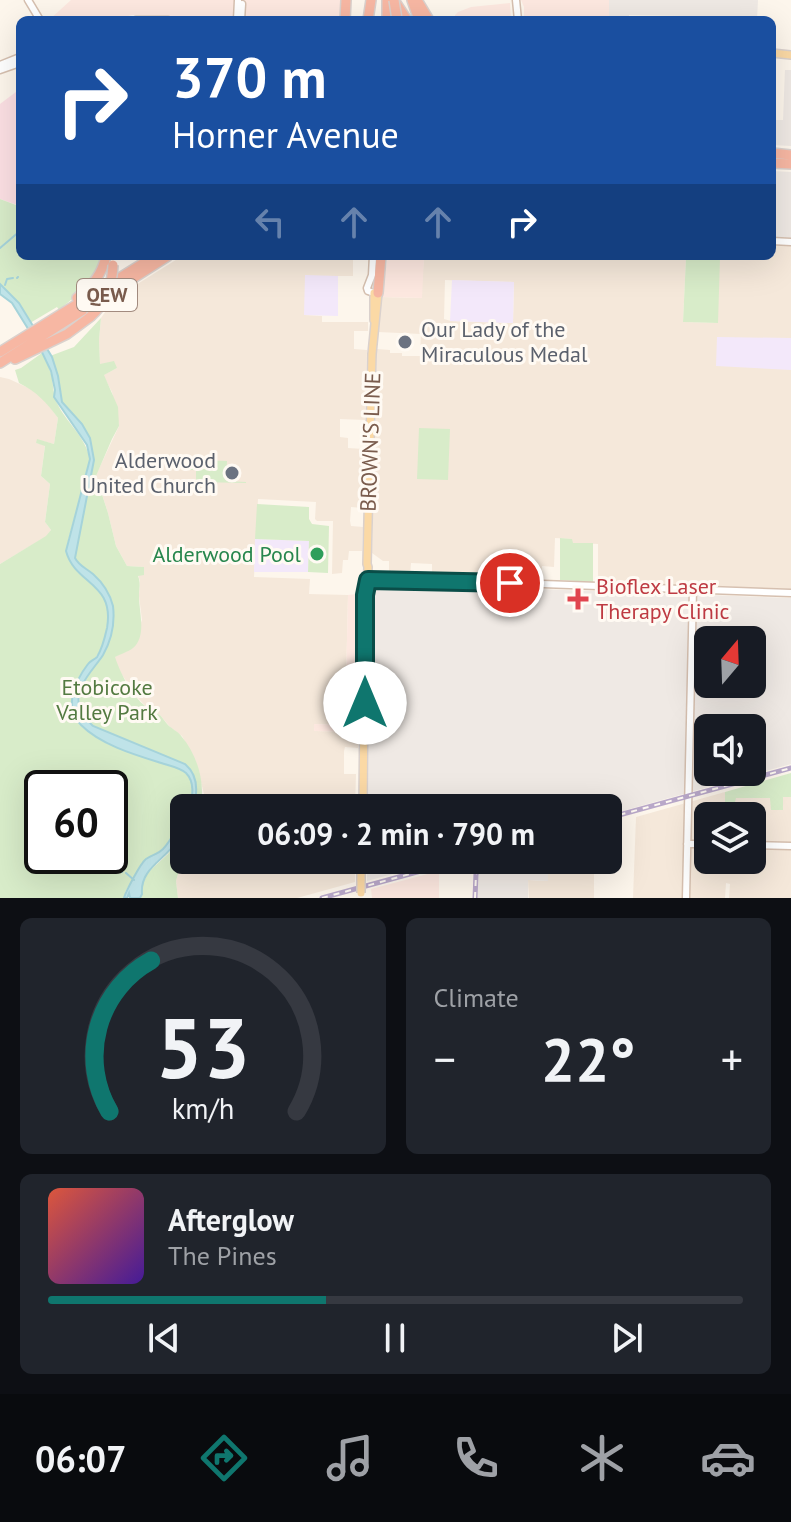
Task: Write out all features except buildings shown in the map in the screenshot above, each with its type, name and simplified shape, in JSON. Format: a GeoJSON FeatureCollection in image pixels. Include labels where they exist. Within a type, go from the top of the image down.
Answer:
{"type":"FeatureCollection","features":[{"type":"Feature","properties":{"kind":"highway"},"geometry":{"type":"LineString","coordinates":[[46,331],[45,320],[94,283],[105,260]]}},
{"type":"Feature","properties":{"kind":"highway","name":"QEW"},"geometry":{"type":"LineString","coordinates":[[46,331],[149,260]]}},
{"type":"Feature","properties":{"kind":"highway","name":"QEW"},"geometry":{"type":"LineString","coordinates":[[0,352],[22,337],[46,331],[161,260]]}},
{"type":"Feature","properties":{"kind":"highway"},"geometry":{"type":"LineString","coordinates":[[376,291],[379,260]]}},
{"type":"Feature","properties":{"kind":"highway"},"geometry":{"type":"LineString","coordinates":[[376,291],[379,260]]}},
{"type":"Feature","properties":{"kind":"highway"},"geometry":{"type":"LineString","coordinates":[[0,363],[32,346],[46,331],[75,330],[97,312],[112,281],[112,261]]}},
{"type":"Feature","properties":{"kind":"main road","name":"BROWN'S LINE"},"geometry":{"type":"LineString","coordinates":[[364,794],[365,595],[376,291]]}},
{"type":"Feature","properties":{"kind":"main road"},"geometry":{"type":"LineString","coordinates":[[366,579],[791,593]]}},
{"type":"Feature","properties":{"kind":"main road"},"geometry":{"type":"LineString","coordinates":[[686,898],[693,589]]}},
{"type":"Feature","properties":{"kind":"main road"},"geometry":{"type":"LineString","coordinates":[[687,844],[694,844]]}},
{"type":"Feature","properties":{"kind":"main road"},"geometry":{"type":"LineString","coordinates":[[766,845],[791,846]]}},
{"type":"Feature","properties":{"kind":"main road"},"geometry":{"type":"LineString","coordinates":[[362,874],[362,895]]}},
{"type":"Feature","properties":{"kind":"shaded area"},"geometry":{"type":"Polygon","coordinates":[[[71,0],[236,0],[234,16],[53,16],[71,0]]]}},
{"type":"Feature","properties":{"kind":"shaded area"},"geometry":{"type":"Polygon","coordinates":[[[245,0],[341,0],[340,16],[244,16],[245,0]]]}},
{"type":"Feature","properties":{"kind":"shaded area"},"geometry":{"type":"Polygon","coordinates":[[[521,0],[609,0],[609,16],[524,16],[521,0]]]}},
{"type":"Feature","properties":{"kind":"shaded area"},"geometry":{"type":"Polygon","coordinates":[[[609,0],[758,0],[757,16],[609,16],[609,0]]]}},
{"type":"Feature","properties":{"kind":"shaded area"},"geometry":{"type":"Polygon","coordinates":[[[510,3],[511,16],[455,16],[471,7],[510,3]]]}},
{"type":"Feature","properties":{"kind":"shaded area"},"geometry":{"type":"Polygon","coordinates":[[[785,70],[791,70],[791,146],[776,145],[776,120],[783,120],[785,70]]]}},
{"type":"Feature","properties":{"kind":"shaded area"},"geometry":{"type":"Polygon","coordinates":[[[16,92],[16,205],[0,199],[0,104],[16,92]]]}},
{"type":"Feature","properties":{"kind":"shaded area"},"geometry":{"type":"Polygon","coordinates":[[[776,171],[791,172],[791,238],[776,237],[776,171]]]}},
{"type":"Feature","properties":{"kind":"shaded area"},"geometry":{"type":"Polygon","coordinates":[[[776,245],[791,246],[791,589],[598,582],[598,544],[572,543],[572,539],[555,538],[554,567],[542,566],[541,580],[432,577],[432,564],[411,563],[410,576],[389,575],[389,561],[383,561],[372,553],[377,349],[402,353],[402,356],[420,356],[421,334],[378,332],[381,297],[421,298],[424,260],[686,260],[683,322],[717,323],[719,260],[776,260],[776,245]],[[445,280],[444,319],[513,323],[514,282],[445,280]]]}},
{"type":"Feature","properties":{"kind":"shaded area"},"geometry":{"type":"Polygon","coordinates":[[[176,260],[353,260],[353,276],[305,276],[305,315],[322,316],[322,322],[368,322],[368,331],[354,331],[354,349],[367,350],[365,420],[340,419],[340,437],[348,438],[348,448],[364,449],[362,508],[351,507],[350,521],[351,526],[363,527],[362,551],[349,551],[348,560],[343,560],[342,573],[332,574],[333,521],[315,519],[316,502],[258,499],[254,577],[310,579],[309,594],[348,595],[345,725],[315,724],[314,731],[358,732],[358,748],[345,747],[344,751],[344,774],[356,774],[355,794],[204,794],[196,762],[182,736],[160,715],[149,710],[120,672],[114,657],[132,648],[142,620],[138,575],[143,567],[127,566],[116,546],[96,475],[119,426],[112,392],[103,375],[117,368],[100,365],[101,318],[115,298],[176,260]]]}},
{"type":"Feature","properties":{"kind":"shaded area"},"geometry":{"type":"Polygon","coordinates":[[[387,260],[424,260],[422,298],[381,297],[387,260]]]}},
{"type":"Feature","properties":{"kind":"shaded area"},"geometry":{"type":"Polygon","coordinates":[[[305,275],[338,276],[338,316],[304,315],[305,275]]]}},
{"type":"Feature","properties":{"kind":"shaded area"},"geometry":{"type":"Polygon","coordinates":[[[452,280],[514,282],[513,323],[450,321],[452,280]]]}},
{"type":"Feature","properties":{"kind":"shaded area"},"geometry":{"type":"Polygon","coordinates":[[[717,337],[791,338],[791,370],[716,366],[717,337]]]}},
{"type":"Feature","properties":{"kind":"shaded area"},"geometry":{"type":"Polygon","coordinates":[[[0,377],[33,390],[58,418],[54,444],[38,440],[36,443],[45,445],[41,476],[50,484],[45,522],[51,530],[47,536],[0,564],[0,377]]]}},
{"type":"Feature","properties":{"kind":"shaded area"},"geometry":{"type":"Polygon","coordinates":[[[255,539],[309,541],[308,572],[254,572],[255,539]]]}},
{"type":"Feature","properties":{"kind":"shaded area"},"geometry":{"type":"Polygon","coordinates":[[[370,583],[791,598],[791,764],[766,771],[766,714],[694,714],[694,786],[712,786],[622,811],[622,794],[368,794],[370,583]]]}},
{"type":"Feature","properties":{"kind":"shaded area"},"geometry":{"type":"Polygon","coordinates":[[[360,594],[358,732],[314,731],[314,724],[345,725],[348,595],[360,594]]]}},
{"type":"Feature","properties":{"kind":"shaded area"},"geometry":{"type":"Polygon","coordinates":[[[725,792],[725,801],[771,798],[771,810],[783,797],[791,797],[791,898],[729,898],[730,884],[726,883],[725,898],[633,898],[636,817],[725,792]]]}},
{"type":"Feature","properties":{"kind":"shaded area"},"geometry":{"type":"Polygon","coordinates":[[[178,874],[355,874],[355,882],[297,898],[178,898],[178,874]]]}},
{"type":"Feature","properties":{"kind":"shaded area"},"geometry":{"type":"Polygon","coordinates":[[[367,874],[393,874],[367,881],[367,874]]]}},
{"type":"Feature","properties":{"kind":"shaded area"},"geometry":{"type":"Polygon","coordinates":[[[428,874],[439,874],[439,898],[372,898],[371,889],[428,874]]]}},
{"type":"Feature","properties":{"kind":"shaded area"},"geometry":{"type":"Polygon","coordinates":[[[474,874],[548,874],[548,881],[528,880],[528,898],[473,898],[474,874]]]}},
{"type":"Feature","properties":{"kind":"shaded area"},"geometry":{"type":"Polygon","coordinates":[[[548,874],[594,874],[594,898],[529,898],[528,880],[548,881],[548,874]]]}},
{"type":"Feature","properties":{"kind":"green space"},"geometry":{"type":"Polygon","coordinates":[[[0,199],[16,205],[16,260],[101,260],[90,284],[59,310],[57,307],[30,323],[0,284],[0,199]]]}},
{"type":"Feature","properties":{"kind":"green space"},"geometry":{"type":"Polygon","coordinates":[[[686,260],[720,260],[718,323],[683,322],[686,260]]]}},
{"type":"Feature","properties":{"kind":"green space","name":"Etobicoke Valley Park"},"geometry":{"type":"Polygon","coordinates":[[[101,318],[100,364],[114,361],[117,368],[104,375],[118,407],[119,426],[96,476],[116,546],[127,566],[144,567],[144,575],[138,576],[140,637],[133,648],[115,657],[138,699],[160,715],[188,745],[199,771],[202,794],[196,794],[193,775],[185,766],[93,726],[79,706],[80,693],[89,672],[103,654],[111,635],[113,607],[93,575],[74,558],[94,460],[90,438],[62,402],[58,376],[50,356],[74,347],[101,318]]]}},
{"type":"Feature","properties":{"kind":"green space"},"geometry":{"type":"Polygon","coordinates":[[[42,353],[57,403],[84,443],[90,459],[68,541],[68,552],[76,569],[103,597],[108,618],[101,647],[76,685],[72,699],[73,715],[89,732],[125,750],[183,771],[191,783],[192,794],[170,794],[170,840],[165,848],[144,862],[124,898],[0,898],[0,564],[51,530],[45,522],[50,484],[41,476],[45,446],[36,443],[37,439],[54,444],[58,418],[41,398],[19,383],[15,370],[42,353]]]}},
{"type":"Feature","properties":{"kind":"green space"},"geometry":{"type":"Polygon","coordinates":[[[419,428],[450,429],[448,480],[417,479],[419,428]]]}},
{"type":"Feature","properties":{"kind":"green space"},"geometry":{"type":"Polygon","coordinates":[[[197,460],[227,461],[226,481],[246,483],[196,482],[196,470],[182,468],[196,468],[197,460]]]}},
{"type":"Feature","properties":{"kind":"green space"},"geometry":{"type":"Polygon","coordinates":[[[257,504],[309,507],[312,524],[329,526],[328,573],[308,572],[309,541],[255,539],[257,504]]]}},
{"type":"Feature","properties":{"kind":"green space"},"geometry":{"type":"Polygon","coordinates":[[[560,538],[572,539],[573,543],[593,543],[593,582],[560,580],[560,538]]]}},
{"type":"Feature","properties":{"kind":"green space"},"geometry":{"type":"Polygon","coordinates":[[[791,773],[791,797],[783,797],[783,810],[771,810],[770,798],[736,798],[735,802],[725,802],[725,792],[746,786],[766,786],[766,780],[791,773]]]}},
{"type":"Feature","properties":{"kind":"green space"},"geometry":{"type":"Polygon","coordinates":[[[170,851],[170,874],[178,874],[178,898],[140,898],[145,875],[170,851]]]}},
{"type":"Feature","properties":{"kind":"water"},"geometry":{"type":"Polygon","coordinates":[[[0,284],[19,303],[52,357],[62,402],[90,438],[94,460],[75,558],[105,588],[113,606],[113,619],[106,650],[80,691],[80,708],[93,726],[185,764],[192,773],[196,794],[192,794],[191,781],[186,773],[107,743],[81,725],[73,711],[75,686],[88,664],[99,654],[107,628],[105,601],[100,592],[77,571],[66,551],[90,459],[87,445],[54,397],[51,371],[40,348],[12,303],[0,294],[0,284]]]}},
{"type":"Feature","properties":{"kind":"water"},"geometry":{"type":"Polygon","coordinates":[[[169,842],[170,850],[147,873],[140,898],[130,898],[129,893],[124,898],[143,862],[169,842]]]}},
{"type":"Feature","properties":{"kind":"waterway"},"geometry":{"type":"LineString","coordinates":[[0,248],[16,234]]}},
{"type":"Feature","properties":{"kind":"waterway"},"geometry":{"type":"LineString","coordinates":[[5,285],[7,279],[13,278]]}},
{"type":"Feature","properties":{"kind":"waterway"},"geometry":{"type":"LineString","coordinates":[[127,874],[134,880]]}},
{"type":"Feature","properties":{"kind":"railway"},"geometry":{"type":"LineString","coordinates":[[622,814],[791,768]]}},
{"type":"Feature","properties":{"kind":"railway"},"geometry":{"type":"LineString","coordinates":[[322,898],[410,874]]}},
{"type":"Feature","properties":{"kind":"railway"},"geometry":{"type":"LineString","coordinates":[[475,898],[476,874]]}},
{"type":"Feature","properties":{"kind":"place","name":"Our Lady of the Miraculous Medal"},"geometry":{"type":"Point","coordinates":[405,342]}},
{"type":"Feature","properties":{"kind":"place","name":"Alderwood United Church"},"geometry":{"type":"Point","coordinates":[232,473]}},
{"type":"Feature","properties":{"kind":"place","name":"Alderwood Pool"},"geometry":{"type":"Point","coordinates":[317,554]}},
{"type":"Feature","properties":{"kind":"place","name":"Bioflex Laser Therapy Clinic"},"geometry":{"type":"Point","coordinates":[578,599]}},
{"type":"Feature","properties":{"kind":"route"},"geometry":{"type":"LineString","coordinates":[[365,703],[365,595],[368,580],[510,583]]}}]}
